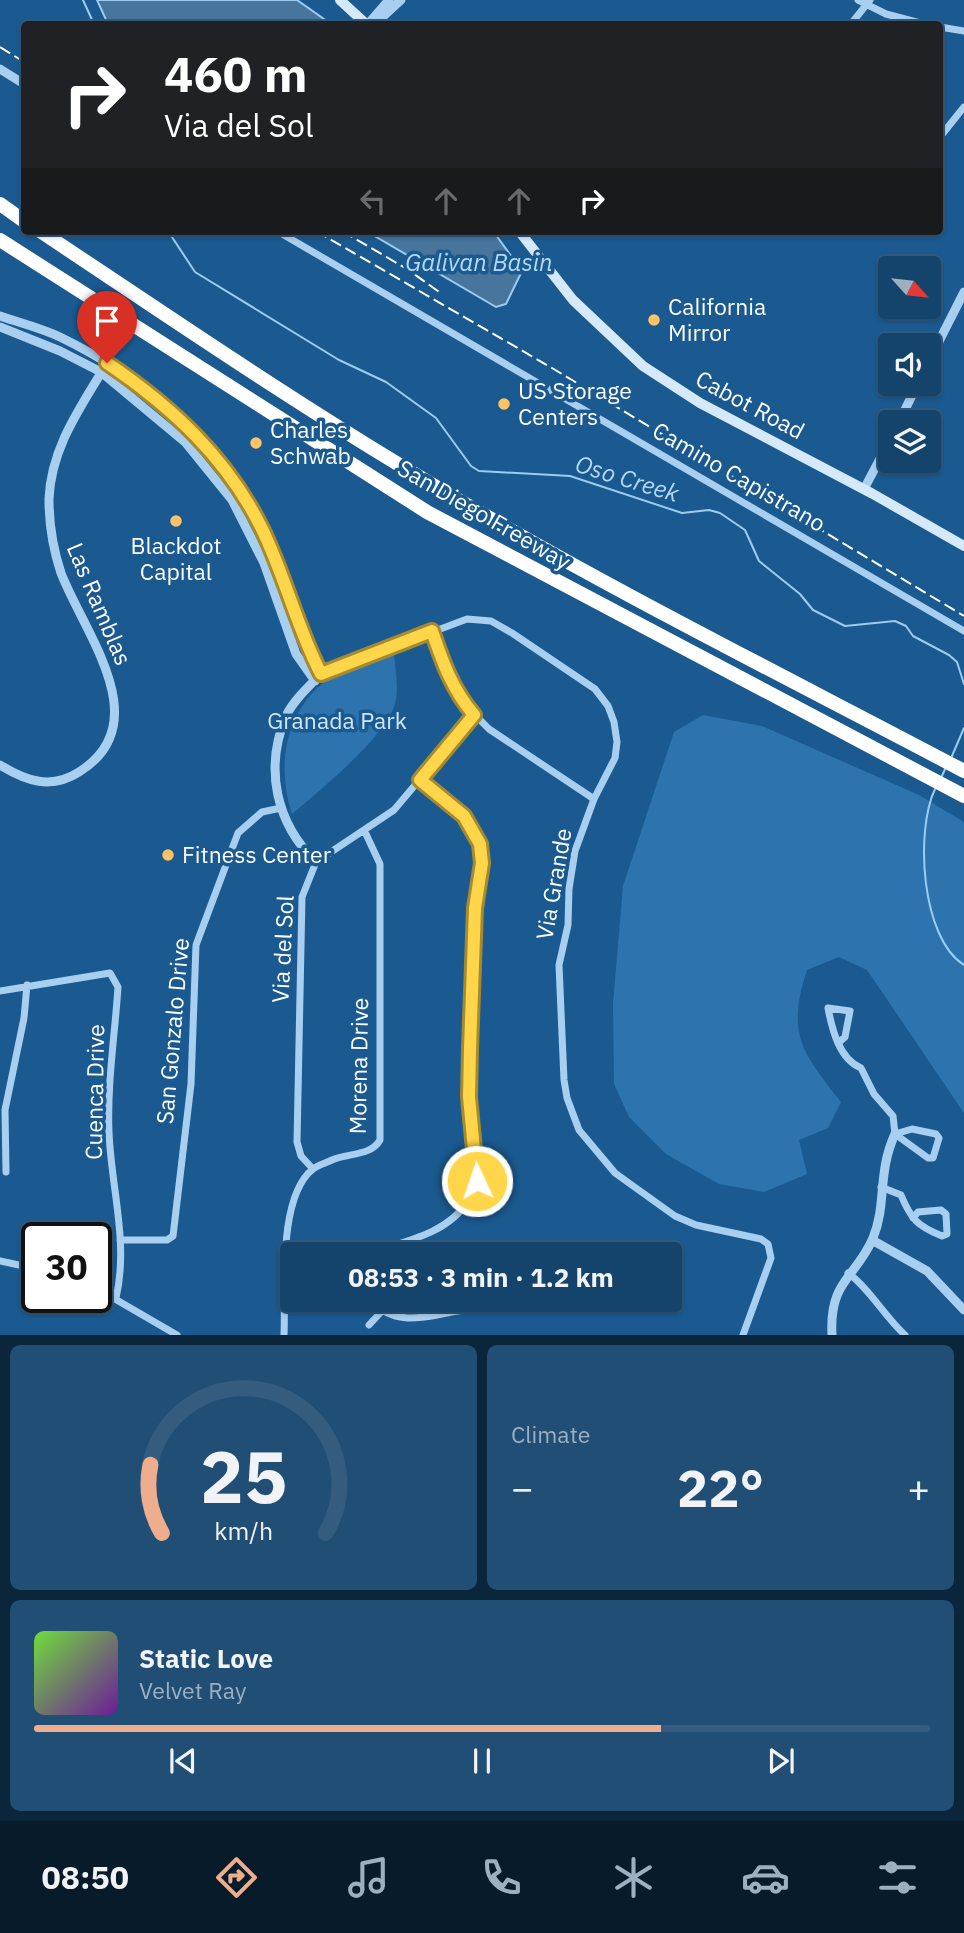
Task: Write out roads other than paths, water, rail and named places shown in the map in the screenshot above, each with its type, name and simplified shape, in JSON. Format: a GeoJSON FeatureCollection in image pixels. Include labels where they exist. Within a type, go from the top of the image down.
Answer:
{"type":"FeatureCollection","features":[{"type":"Feature","properties":{"kind":"highway"},"geometry":{"type":"LineString","coordinates":[[0,204],[21,219]]}},
{"type":"Feature","properties":{"kind":"highway","name":"San Diego Freeway"},"geometry":{"type":"LineString","coordinates":[[46,235],[293,398],[436,487],[556,556],[964,771]]}},
{"type":"Feature","properties":{"kind":"highway","name":"San Diego Freeway"},"geometry":{"type":"LineString","coordinates":[[0,240],[427,512],[964,796]]}},
{"type":"Feature","properties":{"kind":"highway"},"geometry":{"type":"LineString","coordinates":[[0,247],[65,283]]}},
{"type":"Feature","properties":{"kind":"main road"},"geometry":{"type":"LineString","coordinates":[[340,0],[364,21]]}},
{"type":"Feature","properties":{"kind":"main road","name":"Cabot Road"},"geometry":{"type":"LineString","coordinates":[[522,235],[573,300],[643,366],[700,403],[864,489],[964,546]]}},
{"type":"Feature","properties":{"kind":"street"},"geometry":{"type":"LineString","coordinates":[[370,21],[389,0]]}},
{"type":"Feature","properties":{"kind":"street"},"geometry":{"type":"LineString","coordinates":[[378,21],[401,0]]}},
{"type":"Feature","properties":{"kind":"street"},"geometry":{"type":"LineString","coordinates":[[858,0],[911,21]]}},
{"type":"Feature","properties":{"kind":"street"},"geometry":{"type":"LineString","coordinates":[[854,21],[869,3]]}},
{"type":"Feature","properties":{"kind":"street"},"geometry":{"type":"LineString","coordinates":[[943,28],[964,31]]}},
{"type":"Feature","properties":{"kind":"street"},"geometry":{"type":"LineString","coordinates":[[0,69],[21,82]]}},
{"type":"Feature","properties":{"kind":"street"},"geometry":{"type":"LineString","coordinates":[[943,133],[964,107]]}},
{"type":"Feature","properties":{"kind":"street","name":"Camino Capistrano"},"geometry":{"type":"LineString","coordinates":[[284,235],[964,631]]}},
{"type":"Feature","properties":{"kind":"street"},"geometry":{"type":"LineString","coordinates":[[941,337],[964,292]]}},
{"type":"Feature","properties":{"kind":"street"},"geometry":{"type":"LineString","coordinates":[[0,316],[58,336],[107,363],[152,394],[205,442],[238,487],[263,531],[318,677]]}},
{"type":"Feature","properties":{"kind":"street"},"geometry":{"type":"LineString","coordinates":[[0,327],[60,351],[101,372],[186,442],[232,500],[264,563],[296,654],[318,677]]}},
{"type":"Feature","properties":{"kind":"street","name":"Las Ramblas"},"geometry":{"type":"LineString","coordinates":[[0,765],[26,781],[52,782],[77,774],[97,760],[110,738],[117,718],[115,691],[61,571],[51,532],[49,498],[62,441],[107,363]]}},
{"type":"Feature","properties":{"kind":"street"},"geometry":{"type":"LineString","coordinates":[[864,489],[878,463]]}},
{"type":"Feature","properties":{"kind":"street","name":"Via Grande"},"geometry":{"type":"LineString","coordinates":[[318,677],[467,619],[491,621],[595,689],[608,706],[617,742],[615,758],[594,799],[575,851],[569,889],[568,925],[559,965],[565,1080],[579,1130],[601,1160],[675,1216],[696,1225],[761,1239],[768,1244],[771,1258],[743,1335]]}},
{"type":"Feature","properties":{"kind":"street"},"geometry":{"type":"LineString","coordinates":[[432,631],[446,674],[458,696],[474,715],[489,729],[594,799]]}},
{"type":"Feature","properties":{"kind":"street"},"geometry":{"type":"LineString","coordinates":[[318,677],[287,715],[274,762],[275,785],[281,808],[293,836],[316,862],[365,832],[394,810],[474,715]]}},
{"type":"Feature","properties":{"kind":"street"},"geometry":{"type":"LineString","coordinates":[[400,1242],[448,1225],[471,1197],[477,1181],[470,1061],[475,908],[482,863],[480,844],[464,816],[420,780]]}},
{"type":"Feature","properties":{"kind":"street","name":"San Gonzalo Drive"},"geometry":{"type":"LineString","coordinates":[[120,1240],[167,1240],[173,1236],[191,1084],[196,945],[238,833],[249,820],[262,812],[281,808]]}},
{"type":"Feature","properties":{"kind":"street","name":"Morena Drive"},"geometry":{"type":"LineString","coordinates":[[313,1169],[339,1157],[369,1151],[380,1140],[380,864],[365,832]]}},
{"type":"Feature","properties":{"kind":"street","name":"Via del Sol"},"geometry":{"type":"LineString","coordinates":[[313,1169],[301,1156],[297,1142],[302,897],[316,862]]}},
{"type":"Feature","properties":{"kind":"street","name":"Cuenca Drive"},"geometry":{"type":"LineString","coordinates":[[27,985],[110,973],[118,986],[109,1131],[120,1240],[121,1265],[116,1298]]}},
{"type":"Feature","properties":{"kind":"street"},"geometry":{"type":"LineString","coordinates":[[0,991],[27,985],[24,1018],[5,1110],[6,1172]]}},
{"type":"Feature","properties":{"kind":"street"},"geometry":{"type":"LineString","coordinates":[[832,1335],[837,1293],[872,1240],[881,1210],[883,1163],[894,1134],[893,1116],[874,1094],[861,1068],[854,1065],[838,1043],[828,1008],[850,1011],[845,1037],[838,1043]]}},
{"type":"Feature","properties":{"kind":"street"},"geometry":{"type":"LineString","coordinates":[[912,1129],[936,1134],[939,1138],[933,1158],[928,1158],[894,1134],[912,1129]]}},
{"type":"Feature","properties":{"kind":"street"},"geometry":{"type":"LineString","coordinates":[[288,1242],[287,1221],[292,1202],[313,1169]]}},
{"type":"Feature","properties":{"kind":"street"},"geometry":{"type":"LineString","coordinates":[[881,1186],[901,1195],[907,1212],[913,1218],[925,1229],[942,1236],[947,1234],[946,1213],[941,1210],[918,1212],[913,1218]]}},
{"type":"Feature","properties":{"kind":"street"},"geometry":{"type":"LineString","coordinates":[[872,1240],[927,1271],[964,1310]]}},
{"type":"Feature","properties":{"kind":"street"},"geometry":{"type":"LineString","coordinates":[[0,1261],[21,1266]]}},
{"type":"Feature","properties":{"kind":"street"},"geometry":{"type":"LineString","coordinates":[[848,1273],[861,1283],[886,1318],[905,1335]]}},
{"type":"Feature","properties":{"kind":"street"},"geometry":{"type":"LineString","coordinates":[[112,1296],[177,1335]]}},
{"type":"Feature","properties":{"kind":"street"},"geometry":{"type":"LineString","coordinates":[[284,1335],[286,1312]]}},
{"type":"Feature","properties":{"kind":"street"},"geometry":{"type":"LineString","coordinates":[[369,1325],[381,1312],[404,1324],[426,1324],[454,1312]]}},
{"type":"Feature","properties":{"kind":"water"},"geometry":{"type":"Polygon","coordinates":[[[97,0],[297,0],[327,21],[107,21],[97,0]]]}},
{"type":"Feature","properties":{"kind":"water","name":"Galivan Basin"},"geometry":{"type":"Polygon","coordinates":[[[373,235],[496,235],[522,271],[506,304],[496,307],[373,235]]]}},
{"type":"Feature","properties":{"kind":"waterway","name":"Oso Creek"},"geometry":{"type":"LineString","coordinates":[[83,0],[93,21]]}},
{"type":"Feature","properties":{"kind":"waterway","name":"Oso Creek"},"geometry":{"type":"LineString","coordinates":[[171,235],[195,272],[339,360],[386,382],[436,418],[471,466],[479,471],[570,476],[682,513],[709,510],[720,513],[745,530],[759,561],[800,594],[813,610],[845,626],[895,621],[906,626],[913,636],[957,662],[964,684]]}},
{"type":"Feature","properties":{"kind":"waterway","name":"Oso Creek"},"geometry":{"type":"LineString","coordinates":[[952,756],[964,728]]}},
{"type":"Feature","properties":{"kind":"waterway","name":"Oso Creek"},"geometry":{"type":"LineString","coordinates":[[941,778],[946,767]]}},
{"type":"Feature","properties":{"kind":"waterway","name":"Oso Creek"},"geometry":{"type":"LineString","coordinates":[[935,789],[925,830],[926,883],[939,932],[950,951],[964,965]]}},
{"type":"Feature","properties":{"kind":"railway"},"geometry":{"type":"LineString","coordinates":[[0,47],[21,60]]}},
{"type":"Feature","properties":{"kind":"railway"},"geometry":{"type":"LineString","coordinates":[[323,235],[552,368],[964,616]]}},
{"type":"Feature","properties":{"kind":"railway"},"geometry":{"type":"LineString","coordinates":[[349,235],[407,269],[442,294]]}},
{"type":"Feature","properties":{"kind":"place","name":"California Mirror"},"geometry":{"type":"Point","coordinates":[654,320]}},
{"type":"Feature","properties":{"kind":"place","name":"US Storage Centers"},"geometry":{"type":"Point","coordinates":[504,404]}},
{"type":"Feature","properties":{"kind":"place","name":"Charles Schwab"},"geometry":{"type":"Point","coordinates":[256,443]}},
{"type":"Feature","properties":{"kind":"place","name":"Blackdot Capital"},"geometry":{"type":"Point","coordinates":[176,521]}},
{"type":"Feature","properties":{"kind":"place","name":"Fitness Center"},"geometry":{"type":"Point","coordinates":[168,855]}},
{"type":"Feature","properties":{"kind":"park label","name":"Granada Park"},"geometry":{"type":"Point","coordinates":[337,721]}}]}
